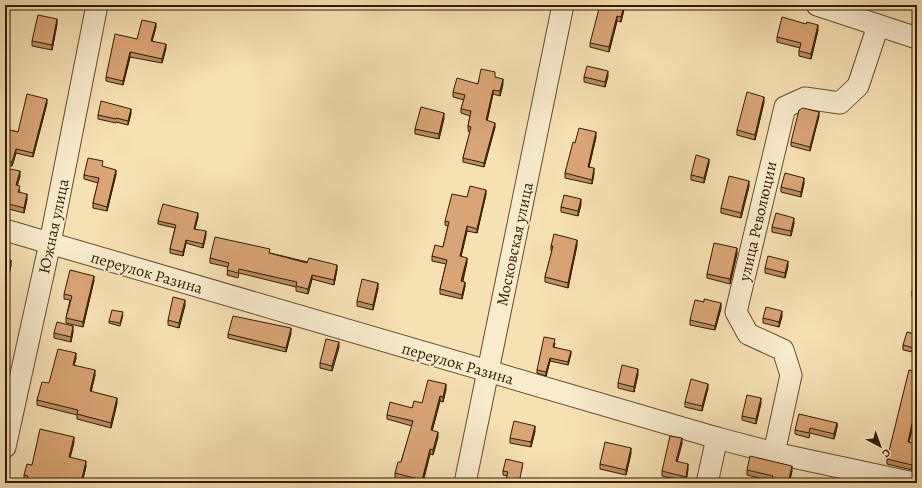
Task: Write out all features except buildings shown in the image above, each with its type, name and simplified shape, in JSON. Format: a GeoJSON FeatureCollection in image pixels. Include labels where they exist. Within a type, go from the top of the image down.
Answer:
{"type":"FeatureCollection","features":[{"type":"Feature","properties":{"kind":"street","name":"Южная улица"},"geometry":{"type":"LineString","coordinates":[[5,446],[50,243],[97,5]]}},
{"type":"Feature","properties":{"kind":"street","name":"Московская улица"},"geometry":{"type":"LineString","coordinates":[[465,483],[563,5]]}},
{"type":"Feature","properties":{"kind":"street"},"geometry":{"type":"LineString","coordinates":[[817,5],[917,38]]}},
{"type":"Feature","properties":{"kind":"street","name":"улица Революции"},"geometry":{"type":"LineString","coordinates":[[774,453],[791,375],[783,350],[748,334],[736,312],[785,107],[805,98],[840,103],[858,86],[878,26]]}},
{"type":"Feature","properties":{"kind":"street","name":"переулок Разина"},"geometry":{"type":"LineString","coordinates":[[5,230],[717,438],[774,453],[914,483]]}},
{"type":"Feature","properties":{"kind":"street"},"geometry":{"type":"LineString","coordinates":[[707,483],[717,438]]}}]}
